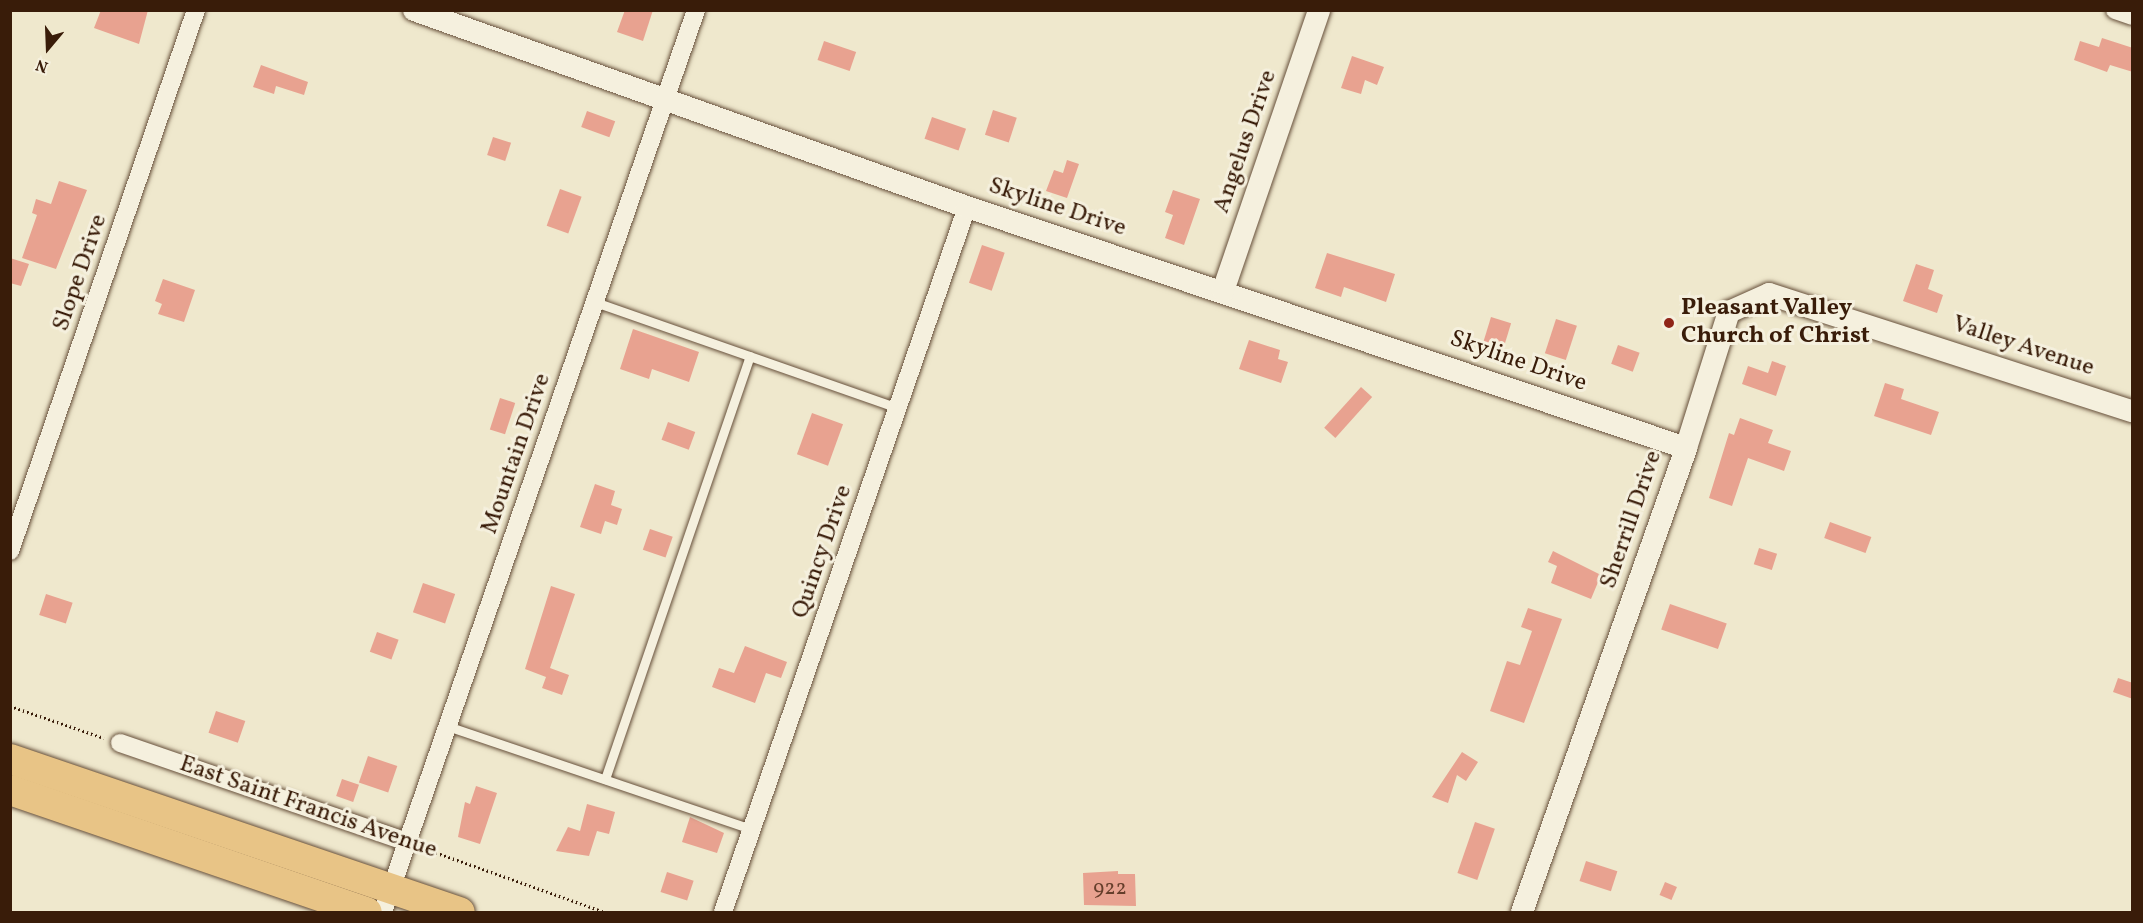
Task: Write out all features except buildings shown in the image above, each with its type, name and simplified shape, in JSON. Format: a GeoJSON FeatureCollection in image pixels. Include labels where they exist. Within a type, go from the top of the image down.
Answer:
{"type":"FeatureCollection","features":[{"type":"Feature","properties":{"kind":"highway","name":"East Saint Francis Avenue"},"geometry":{"type":"LineString","coordinates":[[10,759],[388,900],[460,912]]}},
{"type":"Feature","properties":{"kind":"highway"},"geometry":{"type":"LineString","coordinates":[[10,790],[367,912]]}},
{"type":"Feature","properties":{"kind":"street","name":"Slope Drive"},"geometry":{"type":"LineString","coordinates":[[10,551],[196,10]]}},
{"type":"Feature","properties":{"kind":"street","name":"Skyline Drive"},"geometry":{"type":"LineString","coordinates":[[414,10],[967,207],[1686,448]]}},
{"type":"Feature","properties":{"kind":"street","name":"Mountain Drive"},"geometry":{"type":"LineString","coordinates":[[388,900],[696,10]]}},
{"type":"Feature","properties":{"kind":"street","name":"Angelus Drive"},"geometry":{"type":"LineString","coordinates":[[1223,291],[1319,10]]}},
{"type":"Feature","properties":{"kind":"street"},"geometry":{"type":"LineString","coordinates":[[2115,10],[2133,16]]}},
{"type":"Feature","properties":{"kind":"street","name":"Quincy Drive"},"geometry":{"type":"LineString","coordinates":[[723,912],[967,207]]}},
{"type":"Feature","properties":{"kind":"street","name":"Sherrill Drive"},"geometry":{"type":"LineString","coordinates":[[1522,912],[1686,448],[1729,312],[1769,294],[1896,335]]}},
{"type":"Feature","properties":{"kind":"street","name":"Valley Avenue"},"geometry":{"type":"LineString","coordinates":[[1896,335],[2133,411]]}},
{"type":"Feature","properties":{"kind":"street","name":"East Saint Francis Avenue"},"geometry":{"type":"LineString","coordinates":[[120,743],[407,842]]}},
{"type":"Feature","properties":{"kind":"lane"},"geometry":{"type":"LineString","coordinates":[[595,302],[898,408]]}},
{"type":"Feature","properties":{"kind":"lane"},"geometry":{"type":"LineString","coordinates":[[605,779],[750,356]]}},
{"type":"Feature","properties":{"kind":"lane"},"geometry":{"type":"LineString","coordinates":[[447,726],[752,829]]}},
{"type":"Feature","properties":{"kind":"path"},"geometry":{"type":"LineString","coordinates":[[10,706],[120,743]]}},
{"type":"Feature","properties":{"kind":"path","name":"East Saint Francis Avenue"},"geometry":{"type":"LineString","coordinates":[[407,842],[605,912]]}},
{"type":"Feature","properties":{"kind":"place","name":"Pleasant Valley Church of Christ"},"geometry":{"type":"Point","coordinates":[1669,323]}}]}
